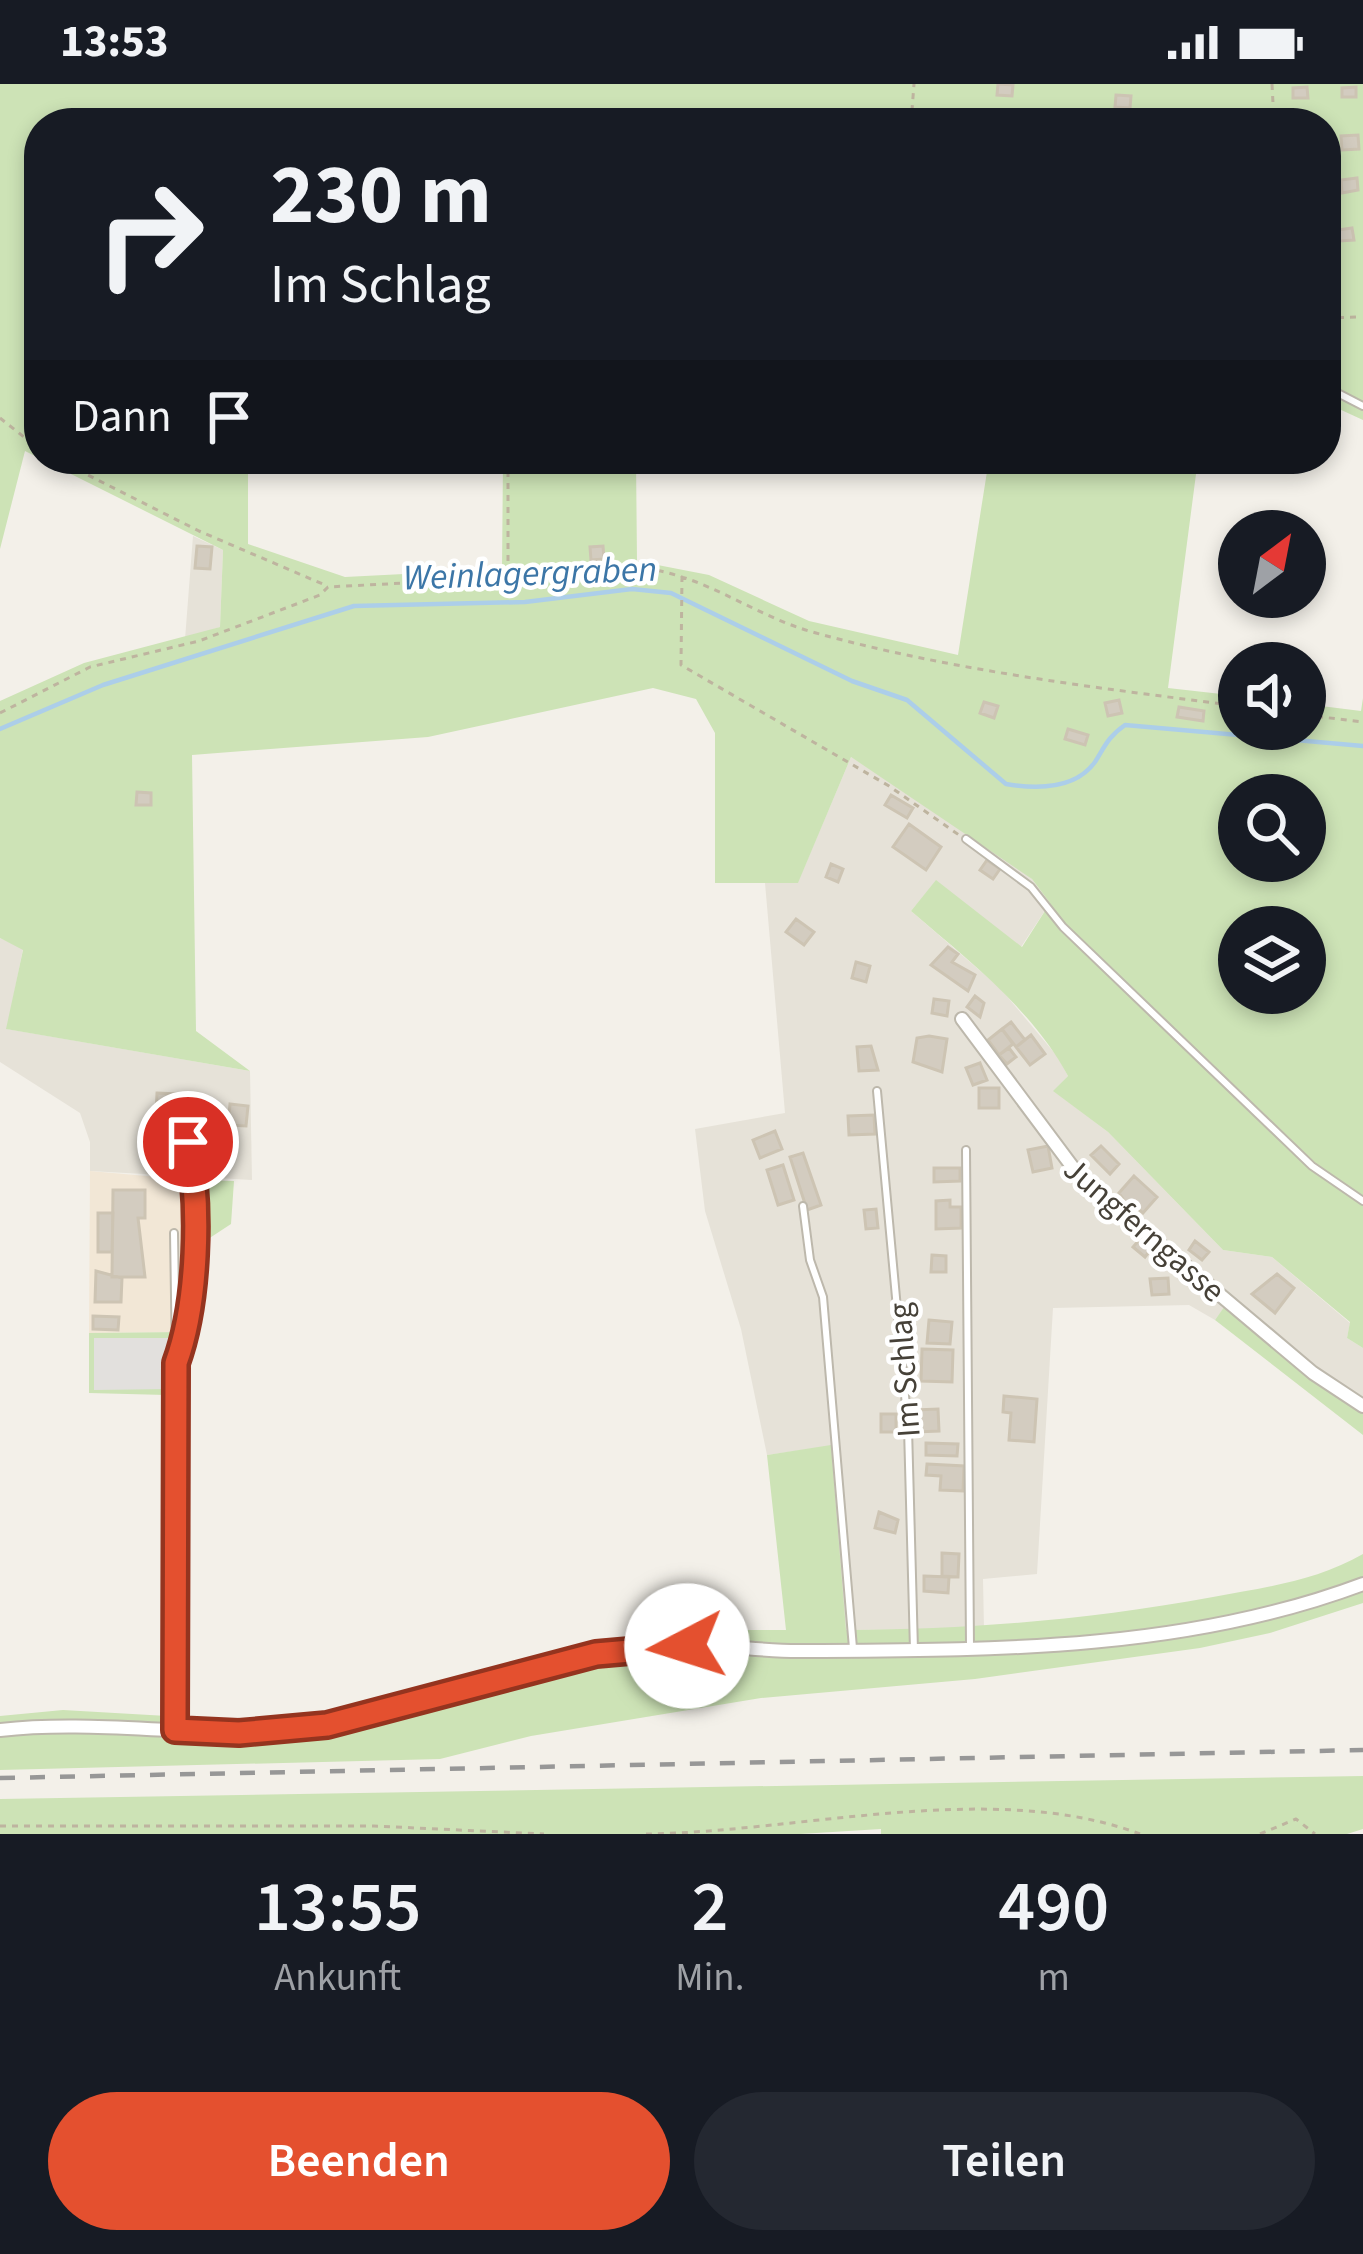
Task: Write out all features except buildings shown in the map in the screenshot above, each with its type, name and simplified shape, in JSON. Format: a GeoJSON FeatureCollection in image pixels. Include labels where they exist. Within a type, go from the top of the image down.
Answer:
{"type":"FeatureCollection","features":[{"type":"Feature","properties":{"kind":"street","name":"Jungferngasse"},"geometry":{"type":"LineString","coordinates":[[962,1019],[1080,1177],[1312,1372],[1363,1406]]}},
{"type":"Feature","properties":{"kind":"street"},"geometry":{"type":"LineString","coordinates":[[175,1730],[176,1396]]}},
{"type":"Feature","properties":{"kind":"street"},"geometry":{"type":"LineString","coordinates":[[0,1730],[61,1723],[239,1733],[327,1725],[596,1654],[687,1646],[853,1651],[1043,1647],[1231,1624],[1290,1612],[1363,1585]]}},
{"type":"Feature","properties":{"kind":"lane"},"geometry":{"type":"LineString","coordinates":[[966,839],[1031,887],[1064,927],[1312,1166],[1363,1201]]}},
{"type":"Feature","properties":{"kind":"lane","name":"Im Schlag"},"geometry":{"type":"LineString","coordinates":[[877,1091],[908,1428],[914,1650]]}},
{"type":"Feature","properties":{"kind":"lane"},"geometry":{"type":"LineString","coordinates":[[176,1363],[191,1324],[198,1188],[188,1142]]}},
{"type":"Feature","properties":{"kind":"lane","name":"Im Schlag"},"geometry":{"type":"LineString","coordinates":[[966,1150],[970,1650]]}},
{"type":"Feature","properties":{"kind":"lane"},"geometry":{"type":"LineString","coordinates":[[802,1206],[810,1260],[823,1297],[853,1651]]}},
{"type":"Feature","properties":{"kind":"lane"},"geometry":{"type":"LineString","coordinates":[[174,1232],[176,1396]]}},
{"type":"Feature","properties":{"kind":"path"},"geometry":{"type":"LineString","coordinates":[[1341,318],[1357,317]]}},
{"type":"Feature","properties":{"kind":"path"},"geometry":{"type":"LineString","coordinates":[[0,418],[24,437]]}},
{"type":"Feature","properties":{"kind":"path"},"geometry":{"type":"LineString","coordinates":[[86,474],[199,531],[317,577],[328,587]]}},
{"type":"Feature","properties":{"kind":"path"},"geometry":{"type":"LineString","coordinates":[[508,474],[508,580]]}},
{"type":"Feature","properties":{"kind":"path"},"geometry":{"type":"LineString","coordinates":[[0,713],[90,667],[199,641],[320,595],[328,587],[619,570],[682,575],[809,632],[848,641],[1032,678],[1218,703]]}},
{"type":"Feature","properties":{"kind":"path"},"geometry":{"type":"LineString","coordinates":[[682,575],[681,665],[889,786],[966,839]]}},
{"type":"Feature","properties":{"kind":"path"},"geometry":{"type":"LineString","coordinates":[[1326,718],[1363,722]]}},
{"type":"Feature","properties":{"kind":"path"},"geometry":{"type":"LineString","coordinates":[[646,1834],[922,1812],[1036,1810],[1084,1814],[1141,1834]]}},
{"type":"Feature","properties":{"kind":"path"},"geometry":{"type":"LineString","coordinates":[[1260,1834],[1296,1820],[1315,1834]]}},
{"type":"Feature","properties":{"kind":"path"},"geometry":{"type":"LineString","coordinates":[[0,1826],[401,1826],[544,1834]]}},
{"type":"Feature","properties":{"kind":"path"},"geometry":{"type":"LineString","coordinates":[[401,1826],[401,1834]]}},
{"type":"Feature","properties":{"kind":"shaded area"},"geometry":{"type":"Polygon","coordinates":[[[193,536],[223,550],[220,627],[185,639],[193,536]]]}},
{"type":"Feature","properties":{"kind":"shaded area"},"geometry":{"type":"Polygon","coordinates":[[[851,757],[1002,855],[1032,879],[1050,903],[1021,947],[936,881],[911,911],[1000,988],[1057,1056],[1068,1076],[1054,1091],[1108,1132],[1223,1250],[1272,1257],[1350,1323],[1347,1338],[1363,1348],[1363,1409],[1227,1304],[1215,1320],[1189,1305],[1053,1308],[1037,1574],[983,1579],[984,1629],[845,1630],[831,1446],[767,1455],[741,1329],[705,1211],[695,1129],[785,1113],[765,883],[798,882],[851,757]]]}},
{"type":"Feature","properties":{"kind":"shaded area"},"geometry":{"type":"Polygon","coordinates":[[[0,938],[23,949],[7,1029],[250,1071],[252,1180],[90,1171],[90,1142],[80,1113],[0,1062],[0,938]]]}},
{"type":"Feature","properties":{"kind":"shaded area"},"geometry":{"type":"Polygon","coordinates":[[[90,1171],[191,1180],[192,1223],[183,1225],[183,1332],[89,1333],[90,1171]]]}},
{"type":"Feature","properties":{"kind":"shaded area"},"geometry":{"type":"Polygon","coordinates":[[[94,1338],[168,1338],[170,1389],[94,1390],[94,1338]]]}},
{"type":"Feature","properties":{"kind":"green space"},"geometry":{"type":"Polygon","coordinates":[[[0,84],[1363,84],[1363,420],[1341,410],[1341,108],[24,108],[24,455],[0,549],[0,84]]]}},
{"type":"Feature","properties":{"kind":"green space"},"geometry":{"type":"Polygon","coordinates":[[[71,474],[248,474],[248,544],[345,577],[502,569],[503,474],[636,474],[637,561],[709,575],[809,621],[958,655],[987,474],[1196,474],[1168,688],[1218,694],[1218,750],[1326,750],[1326,707],[1361,711],[1363,698],[1363,1348],[1347,1338],[1350,1322],[1272,1257],[1223,1250],[1108,1132],[1053,1091],[1068,1076],[1036,1029],[997,987],[911,911],[936,880],[1022,947],[1050,903],[1032,879],[851,757],[798,883],[715,883],[715,733],[696,699],[653,688],[428,737],[192,755],[196,1031],[250,1071],[6,1029],[23,950],[0,938],[0,701],[84,663],[220,627],[223,550],[71,474]]]}},
{"type":"Feature","properties":{"kind":"green space"},"geometry":{"type":"Polygon","coordinates":[[[191,1180],[234,1181],[231,1224],[199,1245],[201,1323],[185,1370],[186,1718],[242,1721],[332,1712],[655,1630],[786,1630],[767,1455],[831,1445],[846,1630],[939,1628],[1120,1612],[1290,1582],[1363,1554],[1363,1603],[1270,1633],[1200,1648],[975,1679],[761,1698],[531,1736],[440,1759],[0,1770],[0,1716],[63,1710],[167,1716],[166,1395],[89,1393],[89,1333],[183,1332],[183,1224],[192,1222],[191,1180]]]}},
{"type":"Feature","properties":{"kind":"green space"},"geometry":{"type":"Polygon","coordinates":[[[1227,1303],[1363,1408],[1363,1435],[1215,1320],[1227,1303]]]}},
{"type":"Feature","properties":{"kind":"green space"},"geometry":{"type":"Polygon","coordinates":[[[1363,1776],[1363,1829],[1347,1834],[881,1834],[881,1829],[800,1834],[0,1834],[0,1799],[1363,1776]]]}},
{"type":"Feature","properties":{"kind":"waterway","name":"Weinlagergraben"},"geometry":{"type":"LineString","coordinates":[[0,729],[103,685],[354,606],[525,602],[632,589],[671,593],[852,681],[907,700],[1006,784],[1042,787],[1077,778],[1125,725],[1363,746]]}},
{"type":"Feature","properties":{"kind":"railway"},"geometry":{"type":"LineString","coordinates":[[0,1778],[1363,1750]]}},
{"type":"Feature","properties":{"kind":"route"},"geometry":{"type":"LineString","coordinates":[[188,1142],[198,1188],[191,1246],[191,1324],[176,1363],[175,1730],[239,1733],[327,1725],[596,1654],[687,1646]]}}]}
